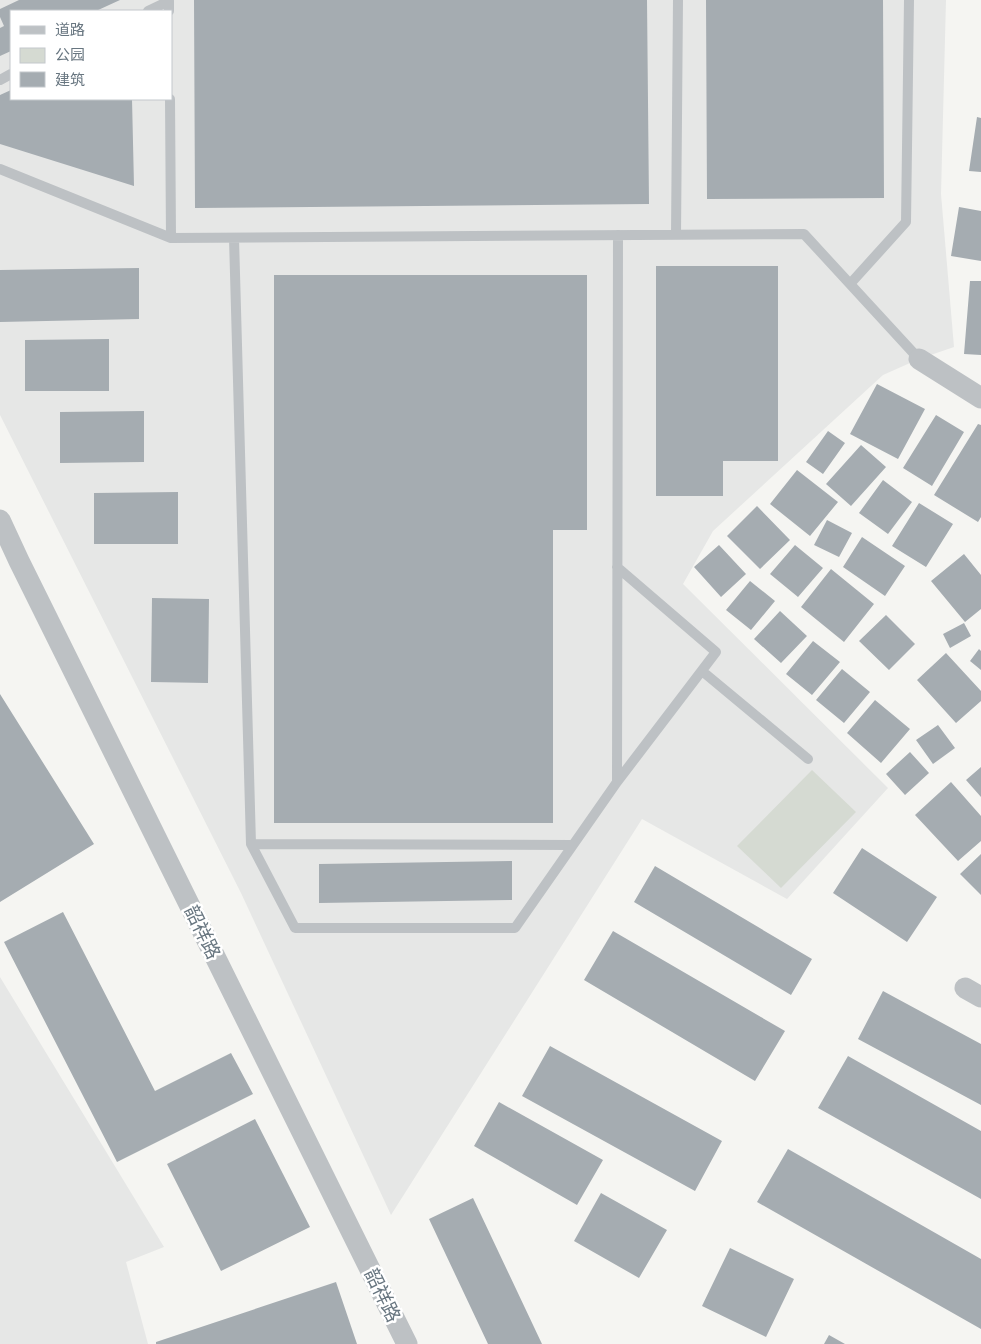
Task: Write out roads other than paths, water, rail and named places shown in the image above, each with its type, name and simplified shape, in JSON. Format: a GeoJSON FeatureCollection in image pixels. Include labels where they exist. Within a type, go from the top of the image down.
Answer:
{"type":"FeatureCollection","features":[{"type":"Feature","properties":{"kind":"street"},"geometry":{"type":"LineString","coordinates":[[919,359],[981,398]]}},
{"type":"Feature","properties":{"kind":"street","name":"韶祥路"},"geometry":{"type":"LineString","coordinates":[[0,520],[27,579],[407,1344]]}},
{"type":"Feature","properties":{"kind":"lane"},"geometry":{"type":"LineString","coordinates":[[676,235],[678,0]]}},
{"type":"Feature","properties":{"kind":"lane"},"geometry":{"type":"LineString","coordinates":[[850,284],[906,222],[909,0]]}},
{"type":"Feature","properties":{"kind":"lane"},"geometry":{"type":"LineString","coordinates":[[151,10],[169,4]]}},
{"type":"Feature","properties":{"kind":"lane"},"geometry":{"type":"LineString","coordinates":[[170,100],[171,238]]}},
{"type":"Feature","properties":{"kind":"lane"},"geometry":{"type":"LineString","coordinates":[[0,169],[171,238],[804,234],[919,359]]}},
{"type":"Feature","properties":{"kind":"lane"},"geometry":{"type":"LineString","coordinates":[[617,782],[618,235]]}},
{"type":"Feature","properties":{"kind":"lane"},"geometry":{"type":"LineString","coordinates":[[234,238],[251,844],[295,928],[515,928],[617,782],[716,652],[617,567]]}},
{"type":"Feature","properties":{"kind":"lane"},"geometry":{"type":"LineString","coordinates":[[702,671],[808,760]]}},
{"type":"Feature","properties":{"kind":"lane"},"geometry":{"type":"LineString","coordinates":[[251,844],[572,845]]}}]}
